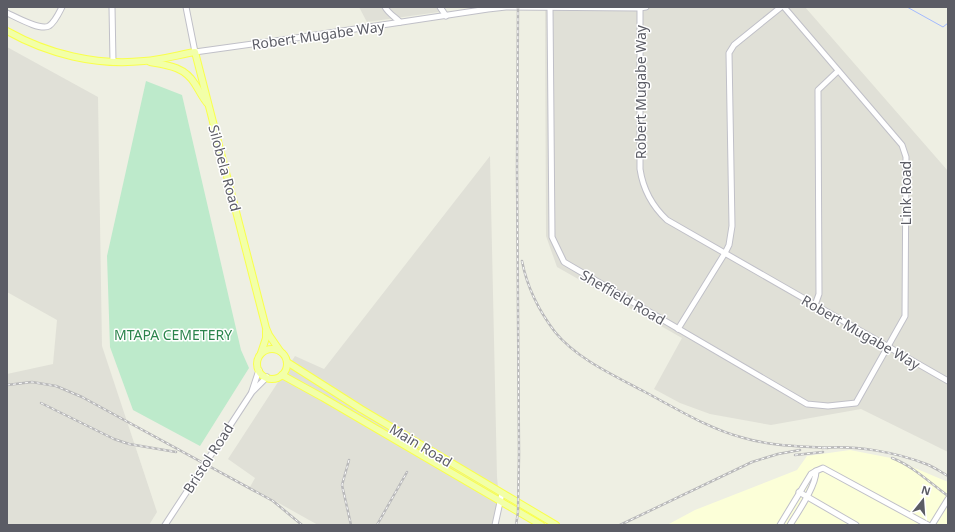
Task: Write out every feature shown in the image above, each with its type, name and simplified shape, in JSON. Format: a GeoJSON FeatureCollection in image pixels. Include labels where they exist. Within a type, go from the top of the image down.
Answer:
{"type":"FeatureCollection","features":[{"type":"Feature","properties":{"kind":"main road"},"geometry":{"type":"LineString","coordinates":[[7,32],[31,43],[66,55],[84,59],[114,62],[143,61],[195,52]]}},
{"type":"Feature","properties":{"kind":"main road","name":"Silobela Road"},"geometry":{"type":"LineString","coordinates":[[195,52],[266,328],[269,336],[280,351]]}},
{"type":"Feature","properties":{"kind":"main road"},"geometry":{"type":"LineString","coordinates":[[143,61],[171,66],[181,70],[195,84],[209,106]]}},
{"type":"Feature","properties":{"kind":"main road","name":"Silobela Road"},"geometry":{"type":"LineString","coordinates":[[260,355],[266,338],[266,328]]}},
{"type":"Feature","properties":{"kind":"main road"},"geometry":{"type":"LineString","coordinates":[[269,349],[280,351],[285,356],[287,362],[282,375],[267,378],[261,374],[257,362],[260,355],[269,349]]}},
{"type":"Feature","properties":{"kind":"main road","name":"Main Road"},"geometry":{"type":"LineString","coordinates":[[287,362],[361,409],[556,525]]}},
{"type":"Feature","properties":{"kind":"main road","name":"Main Road"},"geometry":{"type":"LineString","coordinates":[[282,375],[541,525]]}},
{"type":"Feature","properties":{"kind":"main road"},"geometry":{"type":"LineString","coordinates":[[441,466],[445,459]]}},
{"type":"Feature","properties":{"kind":"street"},"geometry":{"type":"LineString","coordinates":[[7,13],[30,24],[44,27],[51,24],[62,7]]}},
{"type":"Feature","properties":{"kind":"street"},"geometry":{"type":"LineString","coordinates":[[112,7],[114,62]]}},
{"type":"Feature","properties":{"kind":"street","name":"Silobela Road"},"geometry":{"type":"LineString","coordinates":[[186,7],[195,52]]}},
{"type":"Feature","properties":{"kind":"street"},"geometry":{"type":"LineString","coordinates":[[384,7],[400,22]]}},
{"type":"Feature","properties":{"kind":"street"},"geometry":{"type":"LineString","coordinates":[[440,7],[446,16]]}},
{"type":"Feature","properties":{"kind":"street"},"geometry":{"type":"LineString","coordinates":[[640,8],[646,7]]}},
{"type":"Feature","properties":{"kind":"street"},"geometry":{"type":"LineString","coordinates":[[678,329],[729,245],[732,226],[729,54],[734,45],[782,7]]}},
{"type":"Feature","properties":{"kind":"street","name":"Link Road"},"geometry":{"type":"LineString","coordinates":[[782,7],[902,145],[906,157],[904,316],[888,347]]}},
{"type":"Feature","properties":{"kind":"street","name":"Robert Mugabe Way"},"geometry":{"type":"LineString","coordinates":[[195,52],[446,16],[488,8],[640,8],[640,169],[644,187],[656,208],[667,220],[948,381]]}},
{"type":"Feature","properties":{"kind":"street","name":"Sheffield Road"},"geometry":{"type":"LineString","coordinates":[[550,8],[552,237],[564,262],[807,404],[828,406],[856,403],[888,347]]}},
{"type":"Feature","properties":{"kind":"street"},"geometry":{"type":"LineString","coordinates":[[388,12],[392,24]]}},
{"type":"Feature","properties":{"kind":"street"},"geometry":{"type":"LineString","coordinates":[[815,305],[820,294],[818,90],[820,86],[838,71]]}},
{"type":"Feature","properties":{"kind":"street","name":"Bristol Road"},"geometry":{"type":"LineString","coordinates":[[252,392],[259,370]]}},
{"type":"Feature","properties":{"kind":"street","name":"Bristol Road"},"geometry":{"type":"LineString","coordinates":[[165,525],[252,392],[267,378]]}},
{"type":"Feature","properties":{"kind":"street"},"geometry":{"type":"LineString","coordinates":[[780,525],[811,474],[821,468],[928,525]]}},
{"type":"Feature","properties":{"kind":"street"},"geometry":{"type":"LineString","coordinates":[[790,525],[807,496],[816,476],[816,471]]}},
{"type":"Feature","properties":{"kind":"street"},"geometry":{"type":"LineString","coordinates":[[799,492],[856,525]]}},
{"type":"Feature","properties":{"kind":"street"},"geometry":{"type":"LineString","coordinates":[[495,525],[502,493]]}},
{"type":"Feature","properties":{"kind":"street"},"geometry":{"type":"LineString","coordinates":[[932,525],[948,499]]}},
{"type":"Feature","properties":{"kind":"shaded area"},"geometry":{"type":"Polygon","coordinates":[[[359,7],[444,7],[446,11],[367,22],[359,7]]]}},
{"type":"Feature","properties":{"kind":"shaded area"},"geometry":{"type":"Polygon","coordinates":[[[545,7],[805,7],[948,171],[948,452],[861,409],[771,425],[710,414],[680,403],[654,389],[682,338],[557,267],[546,236],[545,7]]]}},
{"type":"Feature","properties":{"kind":"shaded area"},"geometry":{"type":"Polygon","coordinates":[[[7,47],[98,97],[102,346],[157,512],[149,525],[7,525],[7,374],[53,364],[57,320],[7,292],[7,47]]]}},
{"type":"Feature","properties":{"kind":"shaded area"},"geometry":{"type":"Polygon","coordinates":[[[490,156],[497,477],[500,509],[494,525],[318,525],[250,487],[255,478],[228,459],[295,356],[324,369],[490,156]]]}},
{"type":"Feature","properties":{"kind":"shaded area"},"geometry":{"type":"Polygon","coordinates":[[[850,450],[891,458],[948,482],[948,525],[667,525],[695,510],[797,470],[807,456],[850,450]]]}},
{"type":"Feature","properties":{"kind":"green space","name":"MTAPA CEMETERY"},"geometry":{"type":"Polygon","coordinates":[[[146,81],[182,95],[241,350],[249,368],[200,446],[133,410],[110,347],[107,256],[146,81]]]}},
{"type":"Feature","properties":{"kind":"waterway"},"geometry":{"type":"LineString","coordinates":[[907,7],[943,27],[948,23]]}},
{"type":"Feature","properties":{"kind":"railway"},"geometry":{"type":"LineString","coordinates":[[516,525],[518,512],[519,454],[517,168],[518,7]]}},
{"type":"Feature","properties":{"kind":"railway"},"geometry":{"type":"LineString","coordinates":[[522,261],[530,289],[549,324],[564,342],[585,359],[693,418],[731,434],[765,443],[828,448]]}},
{"type":"Feature","properties":{"kind":"railway"},"geometry":{"type":"LineString","coordinates":[[7,385],[32,382],[56,386],[82,397],[273,501],[302,525]]}},
{"type":"Feature","properties":{"kind":"railway"},"geometry":{"type":"LineString","coordinates":[[41,403],[114,439],[129,444],[176,452]]}},
{"type":"Feature","properties":{"kind":"railway"},"geometry":{"type":"LineString","coordinates":[[822,448],[835,447],[875,450],[926,464],[948,476]]}},
{"type":"Feature","properties":{"kind":"railway"},"geometry":{"type":"LineString","coordinates":[[620,525],[752,462],[778,454],[800,450]]}},
{"type":"Feature","properties":{"kind":"railway"},"geometry":{"type":"LineString","coordinates":[[795,455],[823,452]]}},
{"type":"Feature","properties":{"kind":"railway"},"geometry":{"type":"LineString","coordinates":[[892,458],[914,470],[948,496]]}},
{"type":"Feature","properties":{"kind":"railway"},"geometry":{"type":"LineString","coordinates":[[349,460],[342,485],[351,525]]}},
{"type":"Feature","properties":{"kind":"railway"},"geometry":{"type":"LineString","coordinates":[[377,525],[407,472]]}}]}
